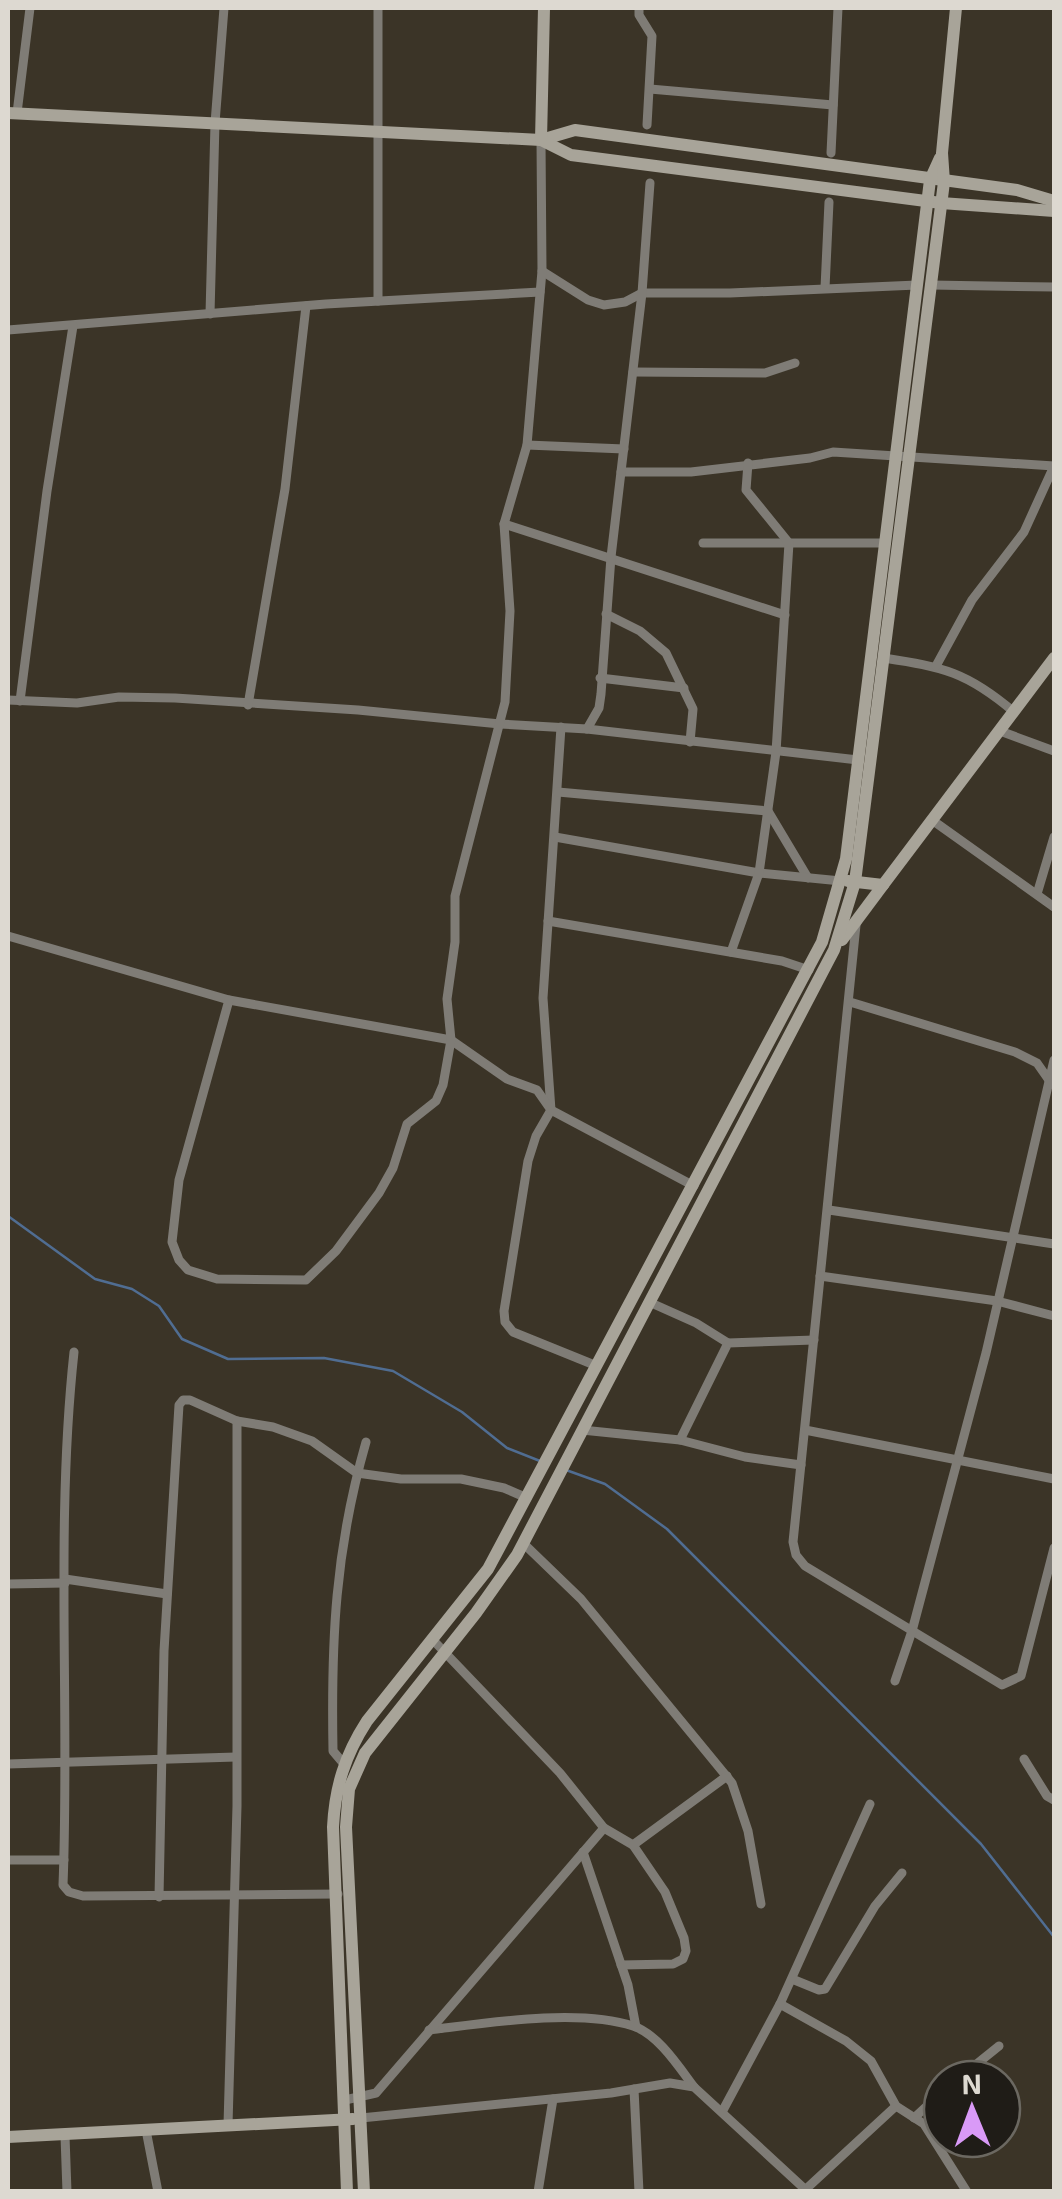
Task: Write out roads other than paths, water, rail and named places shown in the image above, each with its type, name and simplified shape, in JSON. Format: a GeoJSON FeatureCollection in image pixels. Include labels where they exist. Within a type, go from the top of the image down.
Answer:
{"type":"FeatureCollection","features":[{"type":"Feature","properties":{"kind":"main road"},"geometry":{"type":"LineString","coordinates":[[541,140],[544,8]]}},
{"type":"Feature","properties":{"kind":"main road"},"geometry":{"type":"LineString","coordinates":[[834,950],[884,658],[902,456],[942,154],[956,8]]}},
{"type":"Feature","properties":{"kind":"main road"},"geometry":{"type":"LineString","coordinates":[[12,113],[541,140],[575,130],[1016,190],[1054,201]]}},
{"type":"Feature","properties":{"kind":"main road"},"geometry":{"type":"LineString","coordinates":[[541,140],[570,155],[934,202],[1054,211]]}},
{"type":"Feature","properties":{"kind":"main road"},"geometry":{"type":"LineString","coordinates":[[342,1894],[346,1806],[355,1770],[498,1584],[522,1543],[649,1302],[814,973],[822,942],[848,881],[858,760],[885,543],[902,456]]}},
{"type":"Feature","properties":{"kind":"main road"},"geometry":{"type":"LineString","coordinates":[[364,2192],[353,2119],[334,1805],[344,1764],[367,1721],[488,1569],[694,1186],[814,973],[1054,658]]}},
{"type":"Feature","properties":{"kind":"main road"},"geometry":{"type":"LineString","coordinates":[[848,881],[883,885]]}},
{"type":"Feature","properties":{"kind":"main road"},"geometry":{"type":"LineString","coordinates":[[8,2137],[353,2119]]}},
{"type":"Feature","properties":{"kind":"main road"},"geometry":{"type":"LineString","coordinates":[[347,2192],[353,2119]]}},
{"type":"Feature","properties":{"kind":"street"},"geometry":{"type":"LineString","coordinates":[[12,113],[30,8]]}},
{"type":"Feature","properties":{"kind":"street"},"geometry":{"type":"LineString","coordinates":[[210,314],[215,124],[224,8]]}},
{"type":"Feature","properties":{"kind":"street"},"geometry":{"type":"LineString","coordinates":[[378,8],[378,300]]}},
{"type":"Feature","properties":{"kind":"street"},"geometry":{"type":"LineString","coordinates":[[639,8],[652,36],[647,125]]}},
{"type":"Feature","properties":{"kind":"street"},"geometry":{"type":"LineString","coordinates":[[831,153],[838,8]]}},
{"type":"Feature","properties":{"kind":"street"},"geometry":{"type":"LineString","coordinates":[[650,88],[833,105]]}},
{"type":"Feature","properties":{"kind":"street"},"geometry":{"type":"LineString","coordinates":[[230,1000],[179,1180],[172,1242],[188,1270],[217,1279],[298,1282],[314,1274],[336,1251],[393,1168],[407,1124],[436,1101],[444,1084],[451,1040],[446,999],[455,942],[455,896],[505,702],[510,612],[504,524],[527,445],[542,271],[541,140]]}},
{"type":"Feature","properties":{"kind":"street"},"geometry":{"type":"LineString","coordinates":[[587,729],[599,708],[650,183]]}},
{"type":"Feature","properties":{"kind":"street"},"geometry":{"type":"LineString","coordinates":[[825,288],[829,202]]}},
{"type":"Feature","properties":{"kind":"street"},"geometry":{"type":"LineString","coordinates":[[542,271],[604,306],[625,302],[642,292],[730,293],[924,285],[1054,287]]}},
{"type":"Feature","properties":{"kind":"street"},"geometry":{"type":"LineString","coordinates":[[8,330],[378,300],[540,292]]}},
{"type":"Feature","properties":{"kind":"street"},"geometry":{"type":"LineString","coordinates":[[248,705],[285,489],[306,306]]}},
{"type":"Feature","properties":{"kind":"street"},"geometry":{"type":"LineString","coordinates":[[20,701],[73,326]]}},
{"type":"Feature","properties":{"kind":"street"},"geometry":{"type":"LineString","coordinates":[[633,372],[764,373],[795,363]]}},
{"type":"Feature","properties":{"kind":"street"},"geometry":{"type":"LineString","coordinates":[[527,445],[624,450]]}},
{"type":"Feature","properties":{"kind":"street"},"geometry":{"type":"LineString","coordinates":[[622,472],[691,472],[832,452],[1054,466],[1024,532],[972,600],[936,666]]}},
{"type":"Feature","properties":{"kind":"street"},"geometry":{"type":"LineString","coordinates":[[731,952],[759,873],[768,811],[776,752],[789,542],[746,490],[748,464]]}},
{"type":"Feature","properties":{"kind":"street"},"geometry":{"type":"LineString","coordinates":[[504,524],[785,614]]}},
{"type":"Feature","properties":{"kind":"street"},"geometry":{"type":"LineString","coordinates":[[703,543],[885,543]]}},
{"type":"Feature","properties":{"kind":"street"},"geometry":{"type":"LineString","coordinates":[[606,614],[640,630],[666,653],[693,709],[690,742]]}},
{"type":"Feature","properties":{"kind":"street"},"geometry":{"type":"LineString","coordinates":[[884,658],[936,666],[982,685],[1014,712]]}},
{"type":"Feature","properties":{"kind":"street"},"geometry":{"type":"LineString","coordinates":[[600,678],[684,688]]}},
{"type":"Feature","properties":{"kind":"street"},"geometry":{"type":"LineString","coordinates":[[8,700],[77,703],[120,696],[371,711],[561,726],[858,760]]}},
{"type":"Feature","properties":{"kind":"street"},"geometry":{"type":"LineString","coordinates":[[561,726],[543,998],[552,1110],[536,1136],[528,1161],[504,1311],[505,1322],[513,1332],[598,1366]]}},
{"type":"Feature","properties":{"kind":"street"},"geometry":{"type":"LineString","coordinates":[[1000,731],[1054,751]]}},
{"type":"Feature","properties":{"kind":"street"},"geometry":{"type":"LineString","coordinates":[[558,792],[768,811]]}},
{"type":"Feature","properties":{"kind":"street"},"geometry":{"type":"LineString","coordinates":[[768,811],[808,878]]}},
{"type":"Feature","properties":{"kind":"street"},"geometry":{"type":"LineString","coordinates":[[932,820],[1054,907]]}},
{"type":"Feature","properties":{"kind":"street"},"geometry":{"type":"LineString","coordinates":[[554,837],[759,873],[848,881]]}},
{"type":"Feature","properties":{"kind":"street"},"geometry":{"type":"LineString","coordinates":[[1036,894],[1054,837]]}},
{"type":"Feature","properties":{"kind":"street"},"geometry":{"type":"LineString","coordinates":[[548,920],[731,952],[814,973]]}},
{"type":"Feature","properties":{"kind":"street"},"geometry":{"type":"LineString","coordinates":[[856,921],[801,1466],[796,1555],[805,1566],[1002,1684],[1021,1676],[1054,1548]]}},
{"type":"Feature","properties":{"kind":"street"},"geometry":{"type":"LineString","coordinates":[[8,936],[230,1000],[451,1040],[507,1080],[537,1090],[552,1110],[694,1186]]}},
{"type":"Feature","properties":{"kind":"street"},"geometry":{"type":"LineString","coordinates":[[850,1002],[1015,1052],[1038,1063],[1052,1083]]}},
{"type":"Feature","properties":{"kind":"street"},"geometry":{"type":"LineString","coordinates":[[895,1681],[912,1630],[997,1302],[1052,1083],[1054,1060]]}},
{"type":"Feature","properties":{"kind":"street"},"geometry":{"type":"LineString","coordinates":[[829,1210],[1054,1244]]}},
{"type":"Feature","properties":{"kind":"street"},"geometry":{"type":"LineString","coordinates":[[820,1276],[997,1302],[1054,1316]]}},
{"type":"Feature","properties":{"kind":"street"},"geometry":{"type":"LineString","coordinates":[[649,1302],[728,1342],[814,1340]]}},
{"type":"Feature","properties":{"kind":"street"},"geometry":{"type":"LineString","coordinates":[[680,1440],[728,1342]]}},
{"type":"Feature","properties":{"kind":"street"},"geometry":{"type":"LineString","coordinates":[[74,1352],[68,1417],[63,1885],[69,1892],[83,1896],[342,1894]]}},
{"type":"Feature","properties":{"kind":"street"},"geometry":{"type":"LineString","coordinates":[[159,1897],[167,1594],[179,1405],[190,1400],[237,1421],[273,1427],[312,1441],[357,1473],[400,1479],[461,1480],[529,1494]]}},
{"type":"Feature","properties":{"kind":"street"},"geometry":{"type":"LineString","coordinates":[[228,2125],[236,1757],[237,1421]]}},
{"type":"Feature","properties":{"kind":"street"},"geometry":{"type":"LineString","coordinates":[[805,1430],[1054,1479]]}},
{"type":"Feature","properties":{"kind":"street"},"geometry":{"type":"LineString","coordinates":[[581,1433],[680,1440],[801,1466]]}},
{"type":"Feature","properties":{"kind":"street"},"geometry":{"type":"LineString","coordinates":[[344,1764],[333,1751],[331,1643],[336,1584],[366,1442]]}},
{"type":"Feature","properties":{"kind":"street"},"geometry":{"type":"LineString","coordinates":[[522,1543],[593,1612],[727,1776],[740,1801],[761,1904]]}},
{"type":"Feature","properties":{"kind":"street"},"geometry":{"type":"LineString","coordinates":[[8,1584],[65,1581],[167,1594]]}},
{"type":"Feature","properties":{"kind":"street"},"geometry":{"type":"LineString","coordinates":[[433,1640],[560,1773],[604,1828],[632,1845],[665,1892],[684,1938],[683,1959],[673,1964],[621,1965]]}},
{"type":"Feature","properties":{"kind":"street"},"geometry":{"type":"LineString","coordinates":[[8,1764],[236,1757]]}},
{"type":"Feature","properties":{"kind":"street"},"geometry":{"type":"LineString","coordinates":[[1024,1759],[1054,1800]]}},
{"type":"Feature","properties":{"kind":"street"},"geometry":{"type":"LineString","coordinates":[[632,1845],[727,1776]]}},
{"type":"Feature","properties":{"kind":"street"},"geometry":{"type":"LineString","coordinates":[[722,2112],[792,1980],[870,1804]]}},
{"type":"Feature","properties":{"kind":"street"},"geometry":{"type":"LineString","coordinates":[[352,2099],[376,2094],[604,1828]]}},
{"type":"Feature","properties":{"kind":"street"},"geometry":{"type":"LineString","coordinates":[[583,1852],[621,1965],[636,2027]]}},
{"type":"Feature","properties":{"kind":"street"},"geometry":{"type":"LineString","coordinates":[[8,1860],[64,1860]]}},
{"type":"Feature","properties":{"kind":"street"},"geometry":{"type":"LineString","coordinates":[[792,1980],[825,1989],[875,1906],[902,1872]]}},
{"type":"Feature","properties":{"kind":"street"},"geometry":{"type":"LineString","coordinates":[[780,2004],[846,2041],[871,2061],[896,2106],[924,2124],[967,2192]]}},
{"type":"Feature","properties":{"kind":"street"},"geometry":{"type":"LineString","coordinates":[[429,2030],[576,2018],[636,2027],[660,2046],[694,2087],[807,2190],[896,2106]]}},
{"type":"Feature","properties":{"kind":"street"},"geometry":{"type":"LineString","coordinates":[[983,2059],[999,2046]]}},
{"type":"Feature","properties":{"kind":"street"},"geometry":{"type":"LineString","coordinates":[[353,2119],[670,2083],[694,2087]]}},
{"type":"Feature","properties":{"kind":"street"},"geometry":{"type":"LineString","coordinates":[[634,2089],[639,2192]]}},
{"type":"Feature","properties":{"kind":"street"},"geometry":{"type":"LineString","coordinates":[[538,2192],[552,2099]]}},
{"type":"Feature","properties":{"kind":"street"},"geometry":{"type":"LineString","coordinates":[[914,2118],[922,2111]]}},
{"type":"Feature","properties":{"kind":"street"},"geometry":{"type":"LineString","coordinates":[[146,2130],[158,2192]]}},
{"type":"Feature","properties":{"kind":"street"},"geometry":{"type":"LineString","coordinates":[[65,2136],[67,2192]]}},
{"type":"Feature","properties":{"kind":"street"},"geometry":{"type":"LineString","coordinates":[[790,2192],[797,2180]]}},
{"type":"Feature","properties":{"kind":"waterway"},"geometry":{"type":"LineString","coordinates":[[8,1216],[95,1279],[132,1289],[159,1306],[182,1339],[228,1359],[324,1358],[393,1371],[462,1412],[507,1448],[540,1461]]}},
{"type":"Feature","properties":{"kind":"waterway"},"geometry":{"type":"LineString","coordinates":[[566,1470],[605,1484],[667,1529],[981,1844],[1054,1937]]}}]}
